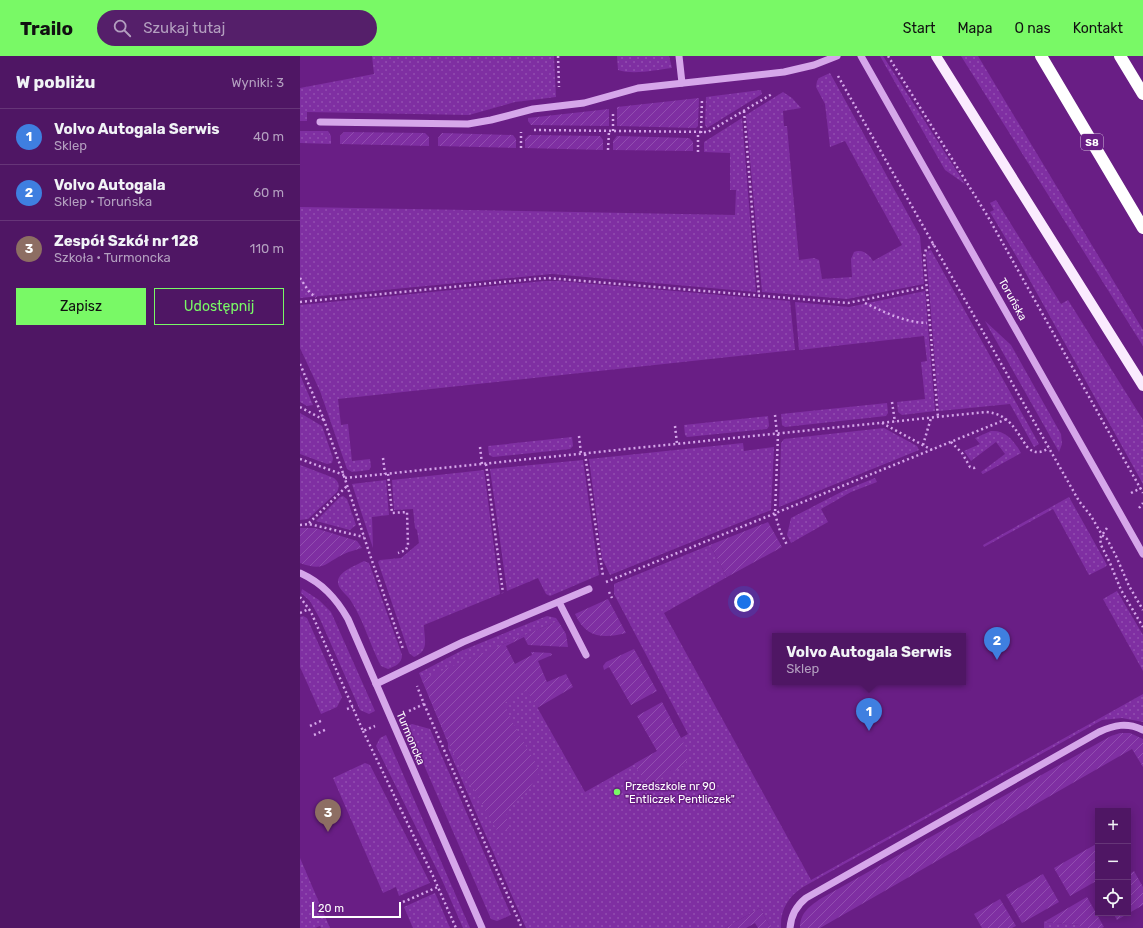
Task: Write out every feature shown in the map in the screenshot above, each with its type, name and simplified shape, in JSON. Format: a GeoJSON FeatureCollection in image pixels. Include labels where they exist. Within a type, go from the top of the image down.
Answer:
{"type":"FeatureCollection","features":[{"type":"Feature","properties":{"kind":"highway","name":"S8"},"geometry":{"type":"LineString","coordinates":[[1041,56],[1143,228]]}},
{"type":"Feature","properties":{"kind":"highway"},"geometry":{"type":"LineString","coordinates":[[1120,56],[1143,94]]}},
{"type":"Feature","properties":{"kind":"main road"},"geometry":{"type":"LineString","coordinates":[[936,56],[1143,386]]}},
{"type":"Feature","properties":{"kind":"street"},"geometry":{"type":"LineString","coordinates":[[679,56],[682,83]]}},
{"type":"Feature","properties":{"kind":"street"},"geometry":{"type":"LineString","coordinates":[[320,122],[458,125],[479,123],[533,109],[584,103],[628,90],[784,72],[814,65],[837,56]]}},
{"type":"Feature","properties":{"kind":"street","name":"Toruńska"},"geometry":{"type":"LineString","coordinates":[[861,56],[1143,554]]}},
{"type":"Feature","properties":{"kind":"street","name":"Turmoncka"},"geometry":{"type":"LineString","coordinates":[[300,573],[307,576],[329,592],[336,600],[348,620],[482,928]]}},
{"type":"Feature","properties":{"kind":"street"},"geometry":{"type":"LineString","coordinates":[[376,684],[463,642],[589,589]]}},
{"type":"Feature","properties":{"kind":"street"},"geometry":{"type":"LineString","coordinates":[[559,602],[586,655]]}},
{"type":"Feature","properties":{"kind":"street"},"geometry":{"type":"LineString","coordinates":[[790,928],[791,919],[795,909],[806,898],[1092,736],[1106,729],[1119,725],[1131,726],[1143,730]]}},
{"type":"Feature","properties":{"kind":"path"},"geometry":{"type":"LineString","coordinates":[[558,56],[560,105]]}},
{"type":"Feature","properties":{"kind":"path"},"geometry":{"type":"LineString","coordinates":[[888,56],[987,215],[1143,493]]}},
{"type":"Feature","properties":{"kind":"path"},"geometry":{"type":"LineString","coordinates":[[829,60],[1079,501],[1091,516],[1102,535],[1107,539],[1143,610]]}},
{"type":"Feature","properties":{"kind":"path"},"geometry":{"type":"LineString","coordinates":[[698,152],[703,81]]}},
{"type":"Feature","properties":{"kind":"path"},"geometry":{"type":"LineString","coordinates":[[529,130],[700,133],[712,131],[778,90]]}},
{"type":"Feature","properties":{"kind":"path"},"geometry":{"type":"LineString","coordinates":[[744,111],[759,295]]}},
{"type":"Feature","properties":{"kind":"path"},"geometry":{"type":"LineString","coordinates":[[504,116],[510,126],[514,129],[521,130],[521,148]]}},
{"type":"Feature","properties":{"kind":"path"},"geometry":{"type":"LineString","coordinates":[[608,150],[609,131]]}},
{"type":"Feature","properties":{"kind":"path"},"geometry":{"type":"LineString","coordinates":[[934,244],[929,246],[924,253],[938,417]]}},
{"type":"Feature","properties":{"kind":"path"},"geometry":{"type":"LineString","coordinates":[[300,278],[310,293],[316,297]]}},
{"type":"Feature","properties":{"kind":"path"},"geometry":{"type":"LineString","coordinates":[[300,302],[548,278],[848,303],[926,287]]}},
{"type":"Feature","properties":{"kind":"path"},"geometry":{"type":"LineString","coordinates":[[865,303],[902,320],[927,323]]}},
{"type":"Feature","properties":{"kind":"path"},"geometry":{"type":"LineString","coordinates":[[300,364],[324,420],[344,476],[300,459]]}},
{"type":"Feature","properties":{"kind":"path"},"geometry":{"type":"LineString","coordinates":[[892,402],[895,422]]}},
{"type":"Feature","properties":{"kind":"path"},"geometry":{"type":"LineString","coordinates":[[300,407],[324,420]]}},
{"type":"Feature","properties":{"kind":"path"},"geometry":{"type":"LineString","coordinates":[[345,478],[986,412],[999,414],[1008,419],[1031,451],[1040,453],[1049,448]]}},
{"type":"Feature","properties":{"kind":"path"},"geometry":{"type":"LineString","coordinates":[[775,415],[778,434],[775,514],[780,531],[787,545]]}},
{"type":"Feature","properties":{"kind":"path"},"geometry":{"type":"LineString","coordinates":[[923,445],[931,418]]}},
{"type":"Feature","properties":{"kind":"path"},"geometry":{"type":"LineString","coordinates":[[605,583],[1008,419]]}},
{"type":"Feature","properties":{"kind":"path"},"geometry":{"type":"LineString","coordinates":[[882,423],[932,450]]}},
{"type":"Feature","properties":{"kind":"path"},"geometry":{"type":"LineString","coordinates":[[675,426],[677,444]]}},
{"type":"Feature","properties":{"kind":"path"},"geometry":{"type":"LineString","coordinates":[[579,436],[581,454]]}},
{"type":"Feature","properties":{"kind":"path"},"geometry":{"type":"LineString","coordinates":[[951,442],[962,453],[970,467],[974,468],[977,466]]}},
{"type":"Feature","properties":{"kind":"path"},"geometry":{"type":"LineString","coordinates":[[480,447],[482,464]]}},
{"type":"Feature","properties":{"kind":"path"},"geometry":{"type":"LineString","coordinates":[[585,454],[601,567],[605,583],[612,598]]}},
{"type":"Feature","properties":{"kind":"path"},"geometry":{"type":"LineString","coordinates":[[383,458],[384,474]]}},
{"type":"Feature","properties":{"kind":"path"},"geometry":{"type":"LineString","coordinates":[[486,464],[503,593]]}},
{"type":"Feature","properties":{"kind":"path"},"geometry":{"type":"LineString","coordinates":[[388,474],[392,513],[407,512],[408,545],[406,550],[398,553]]}},
{"type":"Feature","properties":{"kind":"path"},"geometry":{"type":"LineString","coordinates":[[309,524],[347,486]]}},
{"type":"Feature","properties":{"kind":"path"},"geometry":{"type":"LineString","coordinates":[[1143,503],[1139,508],[1107,527],[1102,535],[1101,545],[1121,590],[1143,628]]}},
{"type":"Feature","properties":{"kind":"path"},"geometry":{"type":"LineString","coordinates":[[300,524],[309,524],[364,537]]}},
{"type":"Feature","properties":{"kind":"path"},"geometry":{"type":"LineString","coordinates":[[300,612],[309,609]]}},
{"type":"Feature","properties":{"kind":"path"},"geometry":{"type":"LineString","coordinates":[[424,704],[522,928]]}},
{"type":"Feature","properties":{"kind":"path"},"geometry":{"type":"LineString","coordinates":[[347,709],[353,707]]}},
{"type":"Feature","properties":{"kind":"path"},"geometry":{"type":"LineString","coordinates":[[351,718],[356,716]]}},
{"type":"Feature","properties":{"kind":"path"},"geometry":{"type":"LineString","coordinates":[[310,726],[323,720]]}},
{"type":"Feature","properties":{"kind":"path"},"geometry":{"type":"LineString","coordinates":[[314,735],[327,729]]}},
{"type":"Feature","properties":{"kind":"path"},"geometry":{"type":"LineString","coordinates":[[363,731],[438,887],[456,928]]}},
{"type":"Feature","properties":{"kind":"path"},"geometry":{"type":"LineString","coordinates":[[403,902],[438,887]]}},
{"type":"Feature","properties":{"kind":"shaded area"},"geometry":{"type":"Polygon","coordinates":[[[372,56],[554,56],[556,97],[515,102],[469,115],[307,112],[307,121],[300,121],[300,88],[374,74],[372,56]]]}},
{"type":"Feature","properties":{"kind":"shaded area"},"geometry":{"type":"Polygon","coordinates":[[[617,56],[669,56],[672,68],[645,72],[618,70],[617,56]]]}},
{"type":"Feature","properties":{"kind":"shaded area"},"geometry":{"type":"Polygon","coordinates":[[[880,56],[883,56],[965,184],[945,170],[880,56]]]}},
{"type":"Feature","properties":{"kind":"shaded area"},"geometry":{"type":"Polygon","coordinates":[[[961,56],[978,56],[1143,330],[1143,346],[961,56]]]}},
{"type":"Feature","properties":{"kind":"shaded area"},"geometry":{"type":"Polygon","coordinates":[[[830,73],[920,236],[924,284],[847,299],[762,292],[746,115],[783,92],[792,98],[801,108],[783,111],[784,126],[787,126],[799,260],[814,258],[819,260],[822,279],[852,277],[851,259],[854,252],[860,251],[865,253],[873,261],[902,245],[845,141],[830,147],[825,104],[816,87],[819,78],[830,73]]]}},
{"type":"Feature","properties":{"kind":"shaded area"},"geometry":{"type":"Polygon","coordinates":[[[761,90],[762,94],[707,128],[705,125],[706,97],[761,90]]]}},
{"type":"Feature","properties":{"kind":"shaded area"},"geometry":{"type":"Polygon","coordinates":[[[699,98],[698,126],[696,128],[617,126],[617,107],[699,98]]]}},
{"type":"Feature","properties":{"kind":"shaded area"},"geometry":{"type":"Polygon","coordinates":[[[609,109],[609,126],[531,125],[528,121],[528,118],[609,109]]]}},
{"type":"Feature","properties":{"kind":"shaded area"},"geometry":{"type":"Polygon","coordinates":[[[742,118],[756,292],[552,274],[300,298],[300,207],[735,215],[736,190],[730,190],[730,153],[704,152],[704,142],[742,118]]]}},
{"type":"Feature","properties":{"kind":"shaded area"},"geometry":{"type":"Polygon","coordinates":[[[300,131],[328,131],[331,136],[331,144],[300,143],[300,131]]]}},
{"type":"Feature","properties":{"kind":"shaded area"},"geometry":{"type":"Polygon","coordinates":[[[344,132],[425,133],[429,137],[429,146],[340,144],[340,136],[344,132]]]}},
{"type":"Feature","properties":{"kind":"shaded area"},"geometry":{"type":"Polygon","coordinates":[[[442,133],[513,135],[516,139],[516,148],[438,146],[438,138],[442,133]]]}},
{"type":"Feature","properties":{"kind":"shaded area"},"geometry":{"type":"Polygon","coordinates":[[[529,135],[600,136],[603,140],[603,150],[525,148],[525,139],[529,135]]]}},
{"type":"Feature","properties":{"kind":"shaded area"},"geometry":{"type":"Polygon","coordinates":[[[617,136],[689,138],[693,142],[693,151],[613,150],[613,141],[617,136]]]}},
{"type":"Feature","properties":{"kind":"shaded area"},"geometry":{"type":"Polygon","coordinates":[[[996,200],[1061,304],[1068,300],[1143,420],[1143,484],[1018,259],[990,212],[994,210],[990,203],[996,200]]]}},
{"type":"Feature","properties":{"kind":"shaded area"},"geometry":{"type":"Polygon","coordinates":[[[931,250],[1039,444],[1034,447],[1010,404],[939,411],[926,252],[931,250]]]}},
{"type":"Feature","properties":{"kind":"shaded area"},"geometry":{"type":"Polygon","coordinates":[[[544,281],[559,281],[790,301],[795,350],[338,399],[341,425],[348,424],[352,461],[370,459],[371,467],[369,470],[352,472],[347,469],[320,391],[300,348],[300,305],[544,281]]]}},
{"type":"Feature","properties":{"kind":"shaded area"},"geometry":{"type":"Polygon","coordinates":[[[925,291],[935,411],[902,415],[898,412],[897,402],[925,399],[921,362],[927,361],[924,336],[799,350],[795,302],[849,307],[925,291]]]}},
{"type":"Feature","properties":{"kind":"shaded area"},"geometry":{"type":"Polygon","coordinates":[[[985,321],[1011,345],[1061,434],[1062,444],[1059,452],[985,321]]]}},
{"type":"Feature","properties":{"kind":"shaded area"},"geometry":{"type":"Polygon","coordinates":[[[300,375],[313,405],[307,406],[300,402],[300,375]]]}},
{"type":"Feature","properties":{"kind":"shaded area"},"geometry":{"type":"Polygon","coordinates":[[[887,403],[888,413],[886,416],[785,427],[782,425],[781,414],[887,403]]]}},
{"type":"Feature","properties":{"kind":"shaded area"},"geometry":{"type":"Polygon","coordinates":[[[300,413],[322,426],[333,458],[332,463],[327,464],[300,454],[300,413]]]}},
{"type":"Feature","properties":{"kind":"shaded area"},"geometry":{"type":"Polygon","coordinates":[[[768,416],[769,426],[767,429],[687,437],[685,435],[684,425],[768,416]]]}},
{"type":"Feature","properties":{"kind":"shaded area"},"geometry":{"type":"Polygon","coordinates":[[[884,428],[917,446],[919,450],[779,507],[781,443],[784,439],[884,428]]]}},
{"type":"Feature","properties":{"kind":"shaded area"},"geometry":{"type":"Polygon","coordinates":[[[991,431],[1005,434],[1015,444],[1021,453],[983,474],[981,472],[1005,454],[996,442],[971,461],[964,451],[980,444],[975,438],[991,431]]]}},
{"type":"Feature","properties":{"kind":"shaded area"},"geometry":{"type":"Polygon","coordinates":[[[572,437],[573,446],[570,449],[493,457],[489,455],[488,446],[572,437]]]}},
{"type":"Feature","properties":{"kind":"shaded area"},"geometry":{"type":"Polygon","coordinates":[[[743,443],[744,451],[774,447],[771,510],[610,575],[602,558],[589,459],[743,443]]]}},
{"type":"Feature","properties":{"kind":"shaded area"},"geometry":{"type":"Polygon","coordinates":[[[583,460],[599,575],[550,596],[546,594],[538,578],[507,591],[490,469],[583,460]]]}},
{"type":"Feature","properties":{"kind":"shaded area"},"geometry":{"type":"Polygon","coordinates":[[[300,465],[334,478],[339,486],[337,492],[308,519],[300,520],[300,465]]]}},
{"type":"Feature","properties":{"kind":"shaded area"},"geometry":{"type":"Polygon","coordinates":[[[484,470],[500,594],[424,625],[424,648],[414,657],[409,653],[378,562],[380,560],[401,558],[419,543],[417,530],[415,528],[413,509],[394,510],[392,480],[484,470]]]}},
{"type":"Feature","properties":{"kind":"shaded area"},"geometry":{"type":"Polygon","coordinates":[[[875,478],[877,482],[851,492],[821,509],[828,522],[791,543],[787,535],[791,518],[843,491],[875,478]]]}},
{"type":"Feature","properties":{"kind":"shaded area"},"geometry":{"type":"Polygon","coordinates":[[[386,480],[389,515],[372,517],[373,548],[352,484],[386,480]]]}},
{"type":"Feature","properties":{"kind":"shaded area"},"geometry":{"type":"Polygon","coordinates":[[[343,496],[347,499],[356,525],[350,530],[316,521],[340,497],[343,496]]]}},
{"type":"Feature","properties":{"kind":"shaded area"},"geometry":{"type":"Polygon","coordinates":[[[1069,497],[1107,565],[1105,567],[1089,575],[1053,509],[984,547],[983,545],[1069,497]]]}},
{"type":"Feature","properties":{"kind":"shaded area"},"geometry":{"type":"Polygon","coordinates":[[[768,522],[782,547],[727,577],[710,545],[768,522]]]}},
{"type":"Feature","properties":{"kind":"shaded area"},"geometry":{"type":"Polygon","coordinates":[[[300,528],[315,528],[357,541],[362,548],[346,553],[324,565],[314,567],[308,566],[300,563],[300,528]]]}},
{"type":"Feature","properties":{"kind":"shaded area","name":"Przedszkole nr 90 \"Entliczek Pentliczek\""},"geometry":{"type":"Polygon","coordinates":[[[710,545],[727,577],[664,613],[811,880],[1143,694],[1143,722],[1122,718],[1102,720],[803,887],[793,895],[786,904],[782,915],[781,928],[771,928],[760,908],[725,928],[526,928],[448,748],[448,743],[419,673],[461,651],[547,616],[556,618],[558,621],[502,645],[585,792],[688,734],[614,594],[614,584],[710,545]]]}},
{"type":"Feature","properties":{"kind":"shaded area"},"geometry":{"type":"Polygon","coordinates":[[[364,561],[369,563],[402,655],[401,661],[396,666],[388,669],[381,666],[356,609],[338,584],[339,577],[345,571],[364,561]]]}},
{"type":"Feature","properties":{"kind":"shaded area"},"geometry":{"type":"Polygon","coordinates":[[[302,589],[319,600],[331,612],[375,711],[369,714],[360,710],[320,619],[310,601],[301,593],[302,589]]]}},
{"type":"Feature","properties":{"kind":"shaded area"},"geometry":{"type":"Polygon","coordinates":[[[1117,591],[1143,635],[1143,671],[1103,599],[1117,591]]]}},
{"type":"Feature","properties":{"kind":"shaded area"},"geometry":{"type":"Polygon","coordinates":[[[608,599],[626,633],[610,636],[596,635],[584,628],[579,622],[575,614],[608,599]]]}},
{"type":"Feature","properties":{"kind":"shaded area"},"geometry":{"type":"Polygon","coordinates":[[[303,616],[307,618],[342,697],[337,707],[321,714],[300,667],[300,617],[303,616]]]}},
{"type":"Feature","properties":{"kind":"shaded area"},"geometry":{"type":"Polygon","coordinates":[[[558,621],[566,634],[568,647],[528,645],[524,637],[506,646],[515,664],[532,655],[531,652],[551,653],[552,655],[538,661],[547,682],[566,674],[573,687],[537,708],[527,690],[503,704],[540,772],[525,794],[516,800],[508,811],[506,816],[509,828],[499,834],[451,749],[422,679],[558,621]]]}},
{"type":"Feature","properties":{"kind":"shaded area"},"geometry":{"type":"Polygon","coordinates":[[[634,649],[657,691],[631,705],[609,667],[604,670],[603,666],[606,662],[634,649]]]}},
{"type":"Feature","properties":{"kind":"shaded area"},"geometry":{"type":"Polygon","coordinates":[[[662,702],[689,753],[685,765],[649,785],[634,764],[657,751],[637,716],[662,702]]]}},
{"type":"Feature","properties":{"kind":"shaded area"},"geometry":{"type":"Polygon","coordinates":[[[412,724],[430,729],[511,915],[497,921],[491,919],[407,726],[412,724]]]}},
{"type":"Feature","properties":{"kind":"shaded area"},"geometry":{"type":"Polygon","coordinates":[[[1120,733],[1130,733],[1143,739],[1143,767],[1132,749],[820,928],[800,928],[803,914],[820,899],[1111,736],[1120,733]]]}},
{"type":"Feature","properties":{"kind":"shaded area"},"geometry":{"type":"Polygon","coordinates":[[[386,735],[470,928],[463,928],[442,880],[376,746],[380,738],[386,735]]]}},
{"type":"Feature","properties":{"kind":"shaded area"},"geometry":{"type":"Polygon","coordinates":[[[365,763],[370,765],[430,883],[399,896],[396,887],[383,893],[333,778],[365,763]]]}},
{"type":"Feature","properties":{"kind":"shaded area"},"geometry":{"type":"Polygon","coordinates":[[[1095,845],[1095,882],[1070,896],[1054,868],[1095,845]]]}},
{"type":"Feature","properties":{"kind":"shaded area"},"geometry":{"type":"Polygon","coordinates":[[[300,858],[330,928],[321,928],[320,926],[315,928],[300,928],[300,858]]]}},
{"type":"Feature","properties":{"kind":"shaded area"},"geometry":{"type":"Polygon","coordinates":[[[1134,871],[1143,887],[1143,905],[1131,912],[1131,880],[1131,873],[1134,871]]]}},
{"type":"Feature","properties":{"kind":"shaded area"},"geometry":{"type":"Polygon","coordinates":[[[1043,874],[1059,902],[1022,923],[1006,895],[1043,874]]]}},
{"type":"Feature","properties":{"kind":"shaded area"},"geometry":{"type":"Polygon","coordinates":[[[435,893],[450,928],[413,928],[404,907],[435,893]]]}},
{"type":"Feature","properties":{"kind":"shaded area"},"geometry":{"type":"Polygon","coordinates":[[[1087,897],[1095,911],[1095,916],[1098,916],[1104,927],[1079,928],[1080,925],[1044,922],[1087,897]]]}},
{"type":"Feature","properties":{"kind":"shaded area"},"geometry":{"type":"Polygon","coordinates":[[[1000,899],[1016,926],[1012,928],[982,928],[974,914],[1000,899]]]}},
{"type":"Feature","properties":{"kind":"shaded area"},"geometry":{"type":"Polygon","coordinates":[[[760,908],[771,928],[758,928],[755,923],[746,928],[725,928],[760,908]]]}},
{"type":"Feature","properties":{"kind":"shaded area"},"geometry":{"type":"Polygon","coordinates":[[[1115,916],[1124,916],[1117,920],[1115,916]]]}},
{"type":"Feature","properties":{"kind":"shaded area"},"geometry":{"type":"Polygon","coordinates":[[[1044,922],[1080,925],[1079,928],[1044,928],[1044,922]]]}},
{"type":"Feature","properties":{"kind":"place","name":"Volvo Autogala"},"geometry":{"type":"Point","coordinates":[997,660]}},
{"type":"Feature","properties":{"kind":"place","name":"Volvo Autogala Serwis"},"geometry":{"type":"Point","coordinates":[869,731]}},
{"type":"Feature","properties":{"kind":"place","name":"Przedszkole nr 90 \"Entliczek Pentliczek\""},"geometry":{"type":"Point","coordinates":[617,792]}},
{"type":"Feature","properties":{"kind":"place","name":"Zespół Szkół nr 128"},"geometry":{"type":"Point","coordinates":[328,832]}}]}
